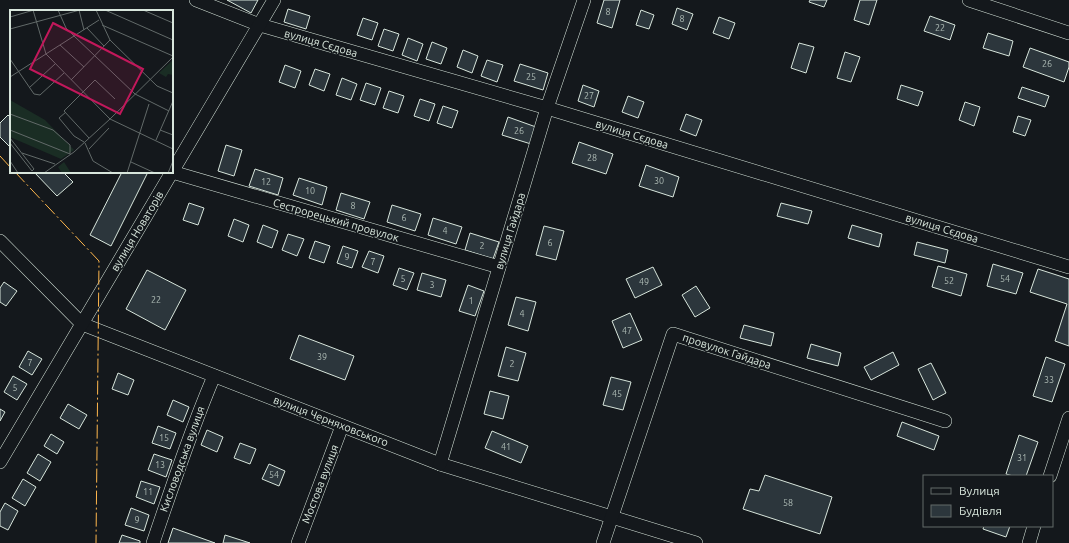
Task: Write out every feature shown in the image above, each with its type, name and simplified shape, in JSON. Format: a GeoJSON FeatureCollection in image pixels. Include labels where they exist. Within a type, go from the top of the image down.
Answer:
{"type":"FeatureCollection","features":[{"type":"Feature","properties":{"kind":"street","name":"вулиця Сєдова"},"geometry":{"type":"LineString","coordinates":[[196,0],[260,25],[547,108],[1069,267]]}},
{"type":"Feature","properties":{"kind":"street","name":"вулиця Новаторів"},"geometry":{"type":"LineString","coordinates":[[173,170],[274,0]]}},
{"type":"Feature","properties":{"kind":"street","name":"вулиця Гайдара"},"geometry":{"type":"LineString","coordinates":[[440,464],[547,108],[584,0]]}},
{"type":"Feature","properties":{"kind":"street"},"geometry":{"type":"LineString","coordinates":[[969,0],[1069,33]]}},
{"type":"Feature","properties":{"kind":"street","name":"Сестрорецький провулок"},"geometry":{"type":"LineString","coordinates":[[173,172],[499,267]]}},
{"type":"Feature","properties":{"kind":"street","name":"вулиця Новаторів"},"geometry":{"type":"LineString","coordinates":[[0,462],[171,173]]}},
{"type":"Feature","properties":{"kind":"street","name":"вулиця Черняховського"},"geometry":{"type":"LineString","coordinates":[[0,241],[82,324],[440,464],[696,543]]}},
{"type":"Feature","properties":{"kind":"street","name":"провулок Гайдара"},"geometry":{"type":"LineString","coordinates":[[603,543],[673,334],[945,421]]}},
{"type":"Feature","properties":{"kind":"street","name":"Кисловодська вулиця"},"geometry":{"type":"LineString","coordinates":[[153,543],[200,409],[214,376]]}},
{"type":"Feature","properties":{"kind":"street"},"geometry":{"type":"LineString","coordinates":[[1050,475],[1069,418]]}},
{"type":"Feature","properties":{"kind":"street","name":"Мостова вулиця"},"geometry":{"type":"LineString","coordinates":[[298,543],[342,426]]}},
{"type":"Feature","properties":{"kind":"street"},"geometry":{"type":"LineString","coordinates":[[1029,543],[1034,527]]}},
{"type":"Feature","properties":{"kind":"building"},"geometry":{"type":"Polygon","coordinates":[[[227,0],[258,0],[251,13],[227,0]]]}},
{"type":"Feature","properties":{"kind":"building"},"geometry":{"type":"Polygon","coordinates":[[[604,0],[620,0],[612,28],[597,23],[604,0]]]}},
{"type":"Feature","properties":{"kind":"building"},"geometry":{"type":"Polygon","coordinates":[[[810,0],[827,0],[824,7],[809,2],[810,0]]]}},
{"type":"Feature","properties":{"kind":"building"},"geometry":{"type":"Polygon","coordinates":[[[860,0],[877,0],[869,25],[854,20],[860,0]]]}},
{"type":"Feature","properties":{"kind":"building"},"geometry":{"type":"Polygon","coordinates":[[[677,8],[693,14],[687,30],[672,24],[677,8]]]}},
{"type":"Feature","properties":{"kind":"building"},"geometry":{"type":"Polygon","coordinates":[[[288,9],[310,16],[306,29],[284,22],[288,9]]]}},
{"type":"Feature","properties":{"kind":"building"},"geometry":{"type":"Polygon","coordinates":[[[641,10],[654,15],[649,29],[636,25],[641,10]]]}},
{"type":"Feature","properties":{"kind":"building"},"geometry":{"type":"Polygon","coordinates":[[[930,16],[955,25],[950,40],[924,31],[930,16]]]}},
{"type":"Feature","properties":{"kind":"building"},"geometry":{"type":"Polygon","coordinates":[[[719,17],[735,23],[729,39],[713,33],[719,17]]]}},
{"type":"Feature","properties":{"kind":"building"},"geometry":{"type":"Polygon","coordinates":[[[363,18],[378,23],[372,40],[357,35],[363,18]]]}},
{"type":"Feature","properties":{"kind":"building"},"geometry":{"type":"Polygon","coordinates":[[[384,29],[399,34],[393,51],[378,46],[384,29]]]}},
{"type":"Feature","properties":{"kind":"building"},"geometry":{"type":"Polygon","coordinates":[[[988,33],[1013,41],[1009,56],[983,48],[988,33]]]}},
{"type":"Feature","properties":{"kind":"building"},"geometry":{"type":"Polygon","coordinates":[[[408,38],[423,44],[417,61],[402,55],[408,38]]]}},
{"type":"Feature","properties":{"kind":"building"},"geometry":{"type":"Polygon","coordinates":[[[432,42],[447,48],[441,64],[426,59],[432,42]]]}},
{"type":"Feature","properties":{"kind":"building"},"geometry":{"type":"Polygon","coordinates":[[[799,43],[814,47],[806,73],[791,68],[799,43]]]}},
{"type":"Feature","properties":{"kind":"building"},"geometry":{"type":"Polygon","coordinates":[[[1030,48],[1069,62],[1069,67],[1064,82],[1023,67],[1030,48]]]}},
{"type":"Feature","properties":{"kind":"building"},"geometry":{"type":"Polygon","coordinates":[[[463,50],[478,56],[472,73],[457,67],[463,50]]]}},
{"type":"Feature","properties":{"kind":"building"},"geometry":{"type":"Polygon","coordinates":[[[845,52],[860,57],[851,82],[837,78],[845,52]]]}},
{"type":"Feature","properties":{"kind":"building"},"geometry":{"type":"Polygon","coordinates":[[[487,60],[503,65],[497,82],[481,76],[487,60]]]}},
{"type":"Feature","properties":{"kind":"building"},"geometry":{"type":"Polygon","coordinates":[[[520,64],[548,73],[543,90],[514,81],[520,64]]]}},
{"type":"Feature","properties":{"kind":"building"},"geometry":{"type":"Polygon","coordinates":[[[285,65],[301,71],[295,88],[279,82],[285,65]]]}},
{"type":"Feature","properties":{"kind":"building"},"geometry":{"type":"Polygon","coordinates":[[[315,69],[330,74],[324,91],[309,85],[315,69]]]}},
{"type":"Feature","properties":{"kind":"building"},"geometry":{"type":"Polygon","coordinates":[[[342,78],[357,84],[351,100],[336,95],[342,78]]]}},
{"type":"Feature","properties":{"kind":"building"},"geometry":{"type":"Polygon","coordinates":[[[366,83],[381,88],[375,105],[360,100],[366,83]]]}},
{"type":"Feature","properties":{"kind":"building"},"geometry":{"type":"Polygon","coordinates":[[[583,85],[599,91],[594,107],[578,101],[583,85]]]}},
{"type":"Feature","properties":{"kind":"building"},"geometry":{"type":"Polygon","coordinates":[[[901,85],[923,92],[918,106],[897,99],[901,85]]]}},
{"type":"Feature","properties":{"kind":"building"},"geometry":{"type":"Polygon","coordinates":[[[1022,87],[1049,96],[1045,107],[1018,98],[1022,87]]]}},
{"type":"Feature","properties":{"kind":"building"},"geometry":{"type":"Polygon","coordinates":[[[389,91],[404,96],[398,113],[383,108],[389,91]]]}},
{"type":"Feature","properties":{"kind":"building"},"geometry":{"type":"Polygon","coordinates":[[[628,96],[644,102],[638,118],[622,112],[628,96]]]}},
{"type":"Feature","properties":{"kind":"building"},"geometry":{"type":"Polygon","coordinates":[[[420,99],[435,104],[429,121],[414,116],[420,99]]]}},
{"type":"Feature","properties":{"kind":"building"},"geometry":{"type":"Polygon","coordinates":[[[965,102],[980,107],[974,126],[959,120],[965,102]]]}},
{"type":"Feature","properties":{"kind":"building"},"geometry":{"type":"Polygon","coordinates":[[[443,106],[458,111],[452,128],[437,123],[443,106]]]}},
{"type":"Feature","properties":{"kind":"building"},"geometry":{"type":"Polygon","coordinates":[[[686,114],[702,120],[696,136],[680,130],[686,114]]]}},
{"type":"Feature","properties":{"kind":"building"},"geometry":{"type":"Polygon","coordinates":[[[8,115],[10,117],[10,147],[0,137],[0,123],[8,115]]]}},
{"type":"Feature","properties":{"kind":"building"},"geometry":{"type":"Polygon","coordinates":[[[1018,116],[1031,120],[1025,136],[1013,132],[1018,116]]]}},
{"type":"Feature","properties":{"kind":"building"},"geometry":{"type":"Polygon","coordinates":[[[508,117],[536,127],[531,144],[502,135],[508,117]]]}},
{"type":"Feature","properties":{"kind":"building"},"geometry":{"type":"Polygon","coordinates":[[[579,142],[613,154],[606,174],[572,163],[579,142]]]}},
{"type":"Feature","properties":{"kind":"building"},"geometry":{"type":"Polygon","coordinates":[[[226,145],[242,150],[234,176],[218,171],[226,145]]]}},
{"type":"Feature","properties":{"kind":"building"},"geometry":{"type":"Polygon","coordinates":[[[646,165],[679,177],[673,197],[639,186],[646,165]]]}},
{"type":"Feature","properties":{"kind":"building"},"geometry":{"type":"Polygon","coordinates":[[[255,169],[283,178],[278,195],[249,186],[255,169]]]}},
{"type":"Feature","properties":{"kind":"building"},"geometry":{"type":"Polygon","coordinates":[[[35,173],[64,173],[73,182],[57,196],[35,173]]]}},
{"type":"Feature","properties":{"kind":"building"},"geometry":{"type":"Polygon","coordinates":[[[121,173],[148,173],[111,246],[90,235],[121,173]]]}},
{"type":"Feature","properties":{"kind":"building"},"geometry":{"type":"Polygon","coordinates":[[[299,178],[327,187],[322,205],[293,195],[299,178]]]}},
{"type":"Feature","properties":{"kind":"building"},"geometry":{"type":"Polygon","coordinates":[[[341,193],[370,202],[364,219],[336,210],[341,193]]]}},
{"type":"Feature","properties":{"kind":"building"},"geometry":{"type":"Polygon","coordinates":[[[189,203],[204,208],[198,225],[183,220],[189,203]]]}},
{"type":"Feature","properties":{"kind":"building"},"geometry":{"type":"Polygon","coordinates":[[[781,203],[812,211],[808,224],[777,216],[781,203]]]}},
{"type":"Feature","properties":{"kind":"building"},"geometry":{"type":"Polygon","coordinates":[[[392,205],[421,214],[415,231],[387,222],[392,205]]]}},
{"type":"Feature","properties":{"kind":"building"},"geometry":{"type":"Polygon","coordinates":[[[433,218],[462,227],[456,244],[428,235],[433,218]]]}},
{"type":"Feature","properties":{"kind":"building"},"geometry":{"type":"Polygon","coordinates":[[[234,219],[249,225],[243,242],[228,236],[234,219]]]}},
{"type":"Feature","properties":{"kind":"building"},"geometry":{"type":"Polygon","coordinates":[[[263,225],[278,231],[272,248],[257,242],[263,225]]]}},
{"type":"Feature","properties":{"kind":"building"},"geometry":{"type":"Polygon","coordinates":[[[852,225],[882,234],[879,247],[848,238],[852,225]]]}},
{"type":"Feature","properties":{"kind":"building"},"geometry":{"type":"Polygon","coordinates":[[[544,226],[564,231],[556,260],[536,255],[544,226]]]}},
{"type":"Feature","properties":{"kind":"building"},"geometry":{"type":"Polygon","coordinates":[[[470,233],[499,242],[493,259],[465,250],[470,233]]]}},
{"type":"Feature","properties":{"kind":"building"},"geometry":{"type":"Polygon","coordinates":[[[288,234],[304,239],[297,256],[282,250],[288,234]]]}},
{"type":"Feature","properties":{"kind":"building"},"geometry":{"type":"Polygon","coordinates":[[[315,241],[330,246],[324,263],[309,258],[315,241]]]}},
{"type":"Feature","properties":{"kind":"building"},"geometry":{"type":"Polygon","coordinates":[[[917,242],[948,250],[945,263],[914,255],[917,242]]]}},
{"type":"Feature","properties":{"kind":"building"},"geometry":{"type":"Polygon","coordinates":[[[343,246],[358,251],[352,268],[337,263],[343,246]]]}},
{"type":"Feature","properties":{"kind":"building"},"geometry":{"type":"Polygon","coordinates":[[[369,251],[384,256],[378,273],[362,267],[369,251]]]}},
{"type":"Feature","properties":{"kind":"building"},"geometry":{"type":"Polygon","coordinates":[[[993,264],[1023,273],[1016,294],[987,286],[993,264]]]}},
{"type":"Feature","properties":{"kind":"building"},"geometry":{"type":"Polygon","coordinates":[[[938,266],[967,274],[961,296],[932,287],[938,266]]]}},
{"type":"Feature","properties":{"kind":"building"},"geometry":{"type":"Polygon","coordinates":[[[653,267],[662,285],[635,298],[626,279],[653,267]]]}},
{"type":"Feature","properties":{"kind":"building"},"geometry":{"type":"Polygon","coordinates":[[[399,268],[414,273],[407,290],[393,285],[399,268]]]}},
{"type":"Feature","properties":{"kind":"building"},"geometry":{"type":"Polygon","coordinates":[[[1038,269],[1069,279],[1069,346],[1055,341],[1067,304],[1030,292],[1038,269]]]}},
{"type":"Feature","properties":{"kind":"building"},"geometry":{"type":"Polygon","coordinates":[[[147,270],[186,290],[165,330],[126,309],[147,270]]]}},
{"type":"Feature","properties":{"kind":"building"},"geometry":{"type":"Polygon","coordinates":[[[422,273],[446,280],[441,297],[417,290],[422,273]]]}},
{"type":"Feature","properties":{"kind":"building"},"geometry":{"type":"Polygon","coordinates":[[[4,282],[17,291],[6,306],[0,302],[0,288],[4,282]]]}},
{"type":"Feature","properties":{"kind":"building"},"geometry":{"type":"Polygon","coordinates":[[[468,285],[484,291],[475,316],[459,311],[468,285]]]}},
{"type":"Feature","properties":{"kind":"building"},"geometry":{"type":"Polygon","coordinates":[[[696,286],[710,308],[695,317],[682,295],[696,286]]]}},
{"type":"Feature","properties":{"kind":"building"},"geometry":{"type":"Polygon","coordinates":[[[516,297],[536,302],[528,331],[508,325],[516,297]]]}},
{"type":"Feature","properties":{"kind":"building"},"geometry":{"type":"Polygon","coordinates":[[[630,313],[642,340],[623,348],[612,321],[630,313]]]}},
{"type":"Feature","properties":{"kind":"building"},"geometry":{"type":"Polygon","coordinates":[[[744,325],[774,333],[771,346],[740,338],[744,325]]]}},
{"type":"Feature","properties":{"kind":"building"},"geometry":{"type":"Polygon","coordinates":[[[299,335],[354,356],[345,380],[290,359],[299,335]]]}},
{"type":"Feature","properties":{"kind":"building"},"geometry":{"type":"Polygon","coordinates":[[[811,344],[841,353],[838,366],[807,358],[811,344]]]}},
{"type":"Feature","properties":{"kind":"building"},"geometry":{"type":"Polygon","coordinates":[[[506,347],[526,353],[518,381],[498,376],[506,347]]]}},
{"type":"Feature","properties":{"kind":"building"},"geometry":{"type":"Polygon","coordinates":[[[28,351],[42,359],[32,375],[19,367],[28,351]]]}},
{"type":"Feature","properties":{"kind":"building"},"geometry":{"type":"Polygon","coordinates":[[[893,352],[899,365],[871,380],[864,367],[893,352]]]}},
{"type":"Feature","properties":{"kind":"building"},"geometry":{"type":"Polygon","coordinates":[[[1046,357],[1065,364],[1052,402],[1033,396],[1046,357]]]}},
{"type":"Feature","properties":{"kind":"building"},"geometry":{"type":"Polygon","coordinates":[[[931,363],[946,393],[933,400],[918,369],[931,363]]]}},
{"type":"Feature","properties":{"kind":"building"},"geometry":{"type":"Polygon","coordinates":[[[118,373],[134,380],[128,395],[112,389],[118,373]]]}},
{"type":"Feature","properties":{"kind":"building"},"geometry":{"type":"Polygon","coordinates":[[[13,376],[27,384],[17,400],[4,392],[13,376]]]}},
{"type":"Feature","properties":{"kind":"building"},"geometry":{"type":"Polygon","coordinates":[[[611,377],[631,382],[623,410],[603,405],[611,377]]]}},
{"type":"Feature","properties":{"kind":"building"},"geometry":{"type":"Polygon","coordinates":[[[490,391],[509,396],[503,419],[484,414],[490,391]]]}},
{"type":"Feature","properties":{"kind":"building"},"geometry":{"type":"Polygon","coordinates":[[[173,400],[189,407],[183,422],[167,415],[173,400]]]}},
{"type":"Feature","properties":{"kind":"building"},"geometry":{"type":"Polygon","coordinates":[[[68,404],[87,415],[79,429],[60,418],[68,404]]]}},
{"type":"Feature","properties":{"kind":"building"},"geometry":{"type":"Polygon","coordinates":[[[0,409],[5,412],[0,421],[0,409]]]}},
{"type":"Feature","properties":{"kind":"building"},"geometry":{"type":"Polygon","coordinates":[[[902,422],[939,436],[934,450],[897,436],[902,422]]]}},
{"type":"Feature","properties":{"kind":"building"},"geometry":{"type":"Polygon","coordinates":[[[158,426],[176,433],[170,449],[152,443],[158,426]]]}},
{"type":"Feature","properties":{"kind":"building"},"geometry":{"type":"Polygon","coordinates":[[[207,430],[223,437],[217,452],[201,445],[207,430]]]}},
{"type":"Feature","properties":{"kind":"building"},"geometry":{"type":"Polygon","coordinates":[[[492,431],[528,446],[521,463],[485,448],[492,431]]]}},
{"type":"Feature","properties":{"kind":"building"},"geometry":{"type":"Polygon","coordinates":[[[51,434],[64,442],[57,454],[44,446],[51,434]]]}},
{"type":"Feature","properties":{"kind":"building"},"geometry":{"type":"Polygon","coordinates":[[[1019,435],[1038,442],[1026,475],[1006,474],[1019,435]]]}},
{"type":"Feature","properties":{"kind":"building"},"geometry":{"type":"Polygon","coordinates":[[[240,443],[256,449],[250,464],[234,458],[240,443]]]}},
{"type":"Feature","properties":{"kind":"building"},"geometry":{"type":"Polygon","coordinates":[[[38,454],[51,462],[40,481],[27,473],[38,454]]]}},
{"type":"Feature","properties":{"kind":"building"},"geometry":{"type":"Polygon","coordinates":[[[154,454],[172,460],[166,477],[148,470],[154,454]]]}},
{"type":"Feature","properties":{"kind":"building"},"geometry":{"type":"Polygon","coordinates":[[[269,464],[285,471],[279,486],[262,479],[269,464]]]}},
{"type":"Feature","properties":{"kind":"building"},"geometry":{"type":"Polygon","coordinates":[[[765,475],[832,497],[820,534],[743,509],[750,489],[759,491],[765,475]]]}},
{"type":"Feature","properties":{"kind":"building"},"geometry":{"type":"Polygon","coordinates":[[[23,479],[36,487],[25,506],[12,498],[23,479]]]}},
{"type":"Feature","properties":{"kind":"building"},"geometry":{"type":"Polygon","coordinates":[[[141,481],[160,487],[154,504],[136,497],[141,481]]]}},
{"type":"Feature","properties":{"kind":"building"},"geometry":{"type":"Polygon","coordinates":[[[5,503],[18,511],[8,530],[0,526],[0,512],[5,503]]]}},
{"type":"Feature","properties":{"kind":"building"},"geometry":{"type":"Polygon","coordinates":[[[131,508],[149,515],[144,531],[125,525],[131,508]]]}},
{"type":"Feature","properties":{"kind":"building"},"geometry":{"type":"Polygon","coordinates":[[[984,527],[1010,527],[1006,537],[983,529],[984,527]]]}},
{"type":"Feature","properties":{"kind":"building"},"geometry":{"type":"Polygon","coordinates":[[[173,528],[215,543],[168,543],[173,528]]]}},
{"type":"Feature","properties":{"kind":"building"},"geometry":{"type":"Polygon","coordinates":[[[122,535],[140,541],[140,543],[119,543],[122,535]]]}},
{"type":"Feature","properties":{"kind":"building"},"geometry":{"type":"Polygon","coordinates":[[[225,535],[250,543],[223,543],[225,535]]]}},
{"type":"Feature","properties":{"kind":"power"},"geometry":{"type":"LineString","coordinates":[[0,156],[10,167]]}},
{"type":"Feature","properties":{"kind":"power"},"geometry":{"type":"LineString","coordinates":[[16,173],[99,261],[96,543]]}}]}
